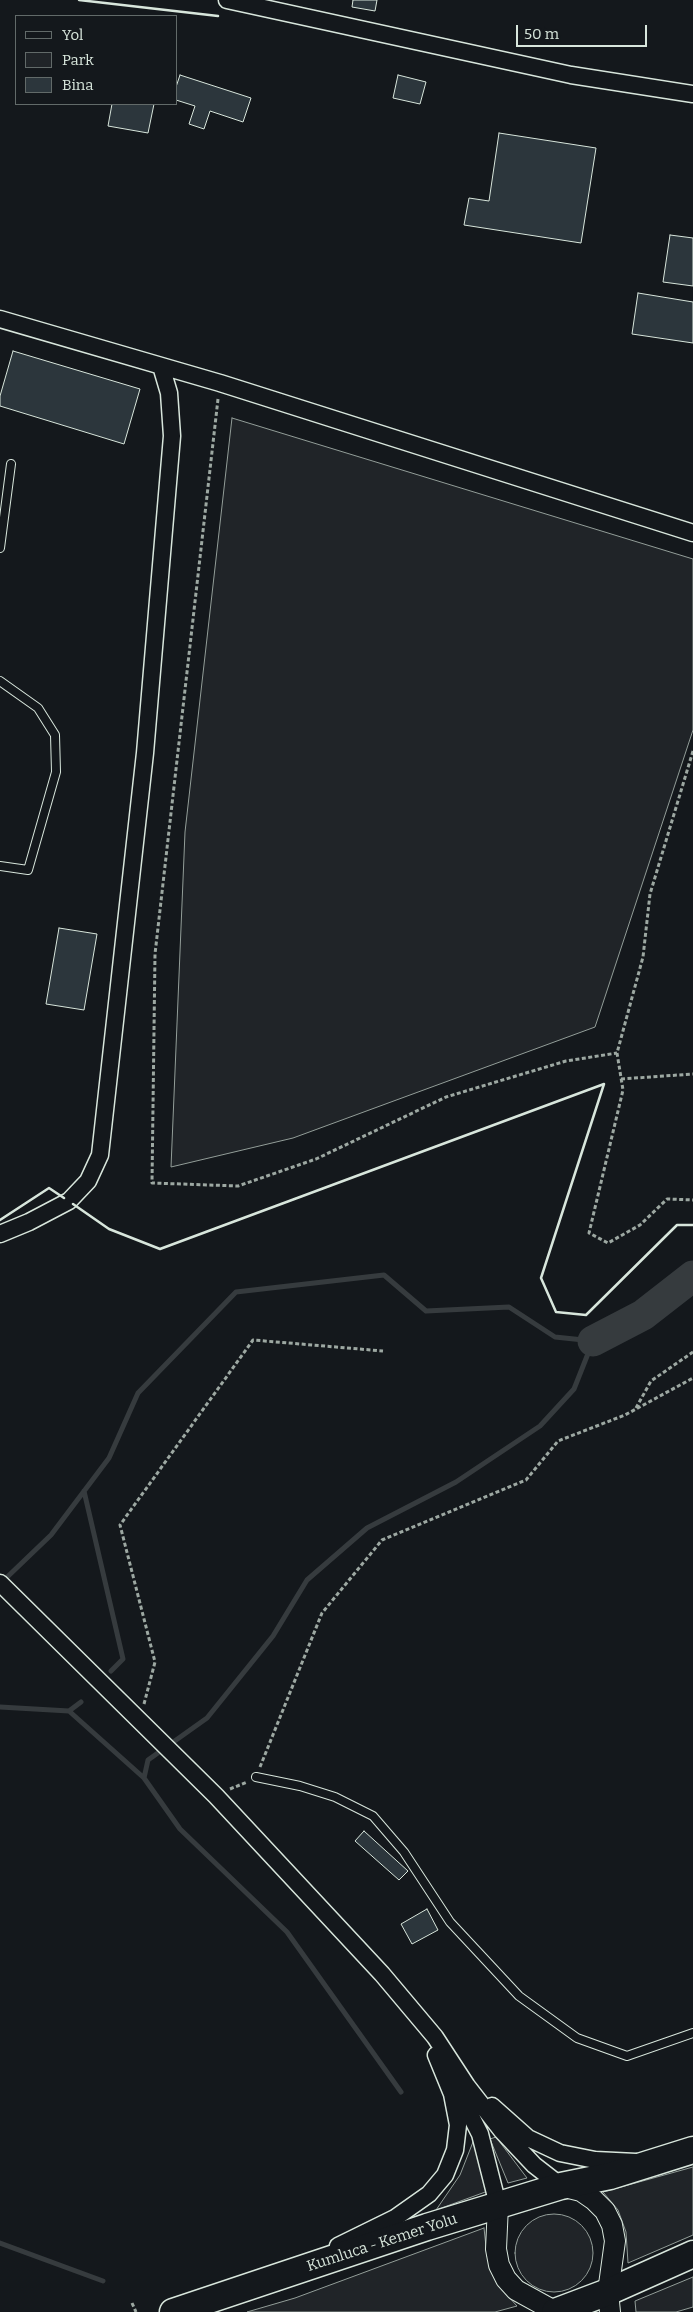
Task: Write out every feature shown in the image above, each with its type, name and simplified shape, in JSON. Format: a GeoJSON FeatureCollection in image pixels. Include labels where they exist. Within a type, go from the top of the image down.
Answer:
{"type":"FeatureCollection","features":[{"type":"Feature","properties":{"kind":"highway","name":"Kumluca - Kemer Yolu"},"geometry":{"type":"LineString","coordinates":[[174,2312],[498,2205],[561,2186],[610,2176],[693,2150]]}},
{"type":"Feature","properties":{"kind":"highway"},"geometry":{"type":"LineString","coordinates":[[555,2312],[609,2302],[693,2254]]}},
{"type":"Feature","properties":{"kind":"street"},"geometry":{"type":"LineString","coordinates":[[227,0],[570,75],[693,94]]}},
{"type":"Feature","properties":{"kind":"street"},"geometry":{"type":"LineString","coordinates":[[0,319],[220,383],[693,533]]}},
{"type":"Feature","properties":{"kind":"street"},"geometry":{"type":"LineString","coordinates":[[0,1234],[29,1222],[69,1201],[88,1181],[100,1155],[145,753],[172,436],[169,393],[161,366]]}},
{"type":"Feature","properties":{"kind":"street"},"geometry":{"type":"LineString","coordinates":[[0,1583],[216,1796],[382,1974]]}},
{"type":"Feature","properties":{"kind":"street","name":"Kumluca - Kemer Yolu"},"geometry":{"type":"LineString","coordinates":[[382,1974],[460,2094],[480,2134],[498,2205],[496,2249],[499,2265],[506,2279],[516,2290],[555,2312]]}},
{"type":"Feature","properties":{"kind":"street","name":"Kumluca - Kemer Yolu"},"geometry":{"type":"LineString","coordinates":[[382,1974],[435,2038],[467,2086],[502,2131],[534,2165],[561,2186],[581,2191],[605,2211],[612,2225],[615,2241],[609,2302]]}},
{"type":"Feature","properties":{"kind":"street","name":"Kumluca - Kemer Yolu"},"geometry":{"type":"LineString","coordinates":[[266,2281],[395,2218],[429,2194],[445,2175],[455,2150],[458,2125],[452,2094],[436,2055]]}},
{"type":"Feature","properties":{"kind":"street","name":"Kumluca - Kemer Yolu"},"geometry":{"type":"LineString","coordinates":[[467,2086],[528,2138],[560,2153],[595,2160],[654,2163]]}},
{"type":"Feature","properties":{"kind":"lane"},"geometry":{"type":"LineString","coordinates":[[0,548],[11,464]]}},
{"type":"Feature","properties":{"kind":"lane"},"geometry":{"type":"LineString","coordinates":[[0,681],[38,708],[54,735],[56,772],[28,870],[0,866]]}},
{"type":"Feature","properties":{"kind":"lane"},"geometry":{"type":"LineString","coordinates":[[256,1778],[300,1786],[335,1797],[373,1816],[404,1852],[450,1922],[519,1996],[577,2038],[627,2056],[693,2032]]}},
{"type":"Feature","properties":{"kind":"path"},"geometry":{"type":"LineString","coordinates":[[220,383],[155,954],[152,1184],[238,1186],[316,1160],[446,1097],[566,1061],[618,1053]]}},
{"type":"Feature","properties":{"kind":"path"},"geometry":{"type":"LineString","coordinates":[[693,751],[650,894],[643,957],[618,1053],[623,1090],[589,1233],[608,1243],[640,1225],[667,1199],[693,1200]]}},
{"type":"Feature","properties":{"kind":"path"},"geometry":{"type":"LineString","coordinates":[[621,1079],[693,1074]]}},
{"type":"Feature","properties":{"kind":"path"},"geometry":{"type":"LineString","coordinates":[[144,1725],[155,1662],[120,1525],[253,1340],[383,1352]]}},
{"type":"Feature","properties":{"kind":"path"},"geometry":{"type":"LineString","coordinates":[[636,1409],[651,1380],[693,1352]]}},
{"type":"Feature","properties":{"kind":"path"},"geometry":{"type":"LineString","coordinates":[[216,1796],[256,1778],[322,1613],[382,1540],[526,1480],[558,1441],[636,1409],[693,1378]]}},
{"type":"Feature","properties":{"kind":"path"},"geometry":{"type":"LineString","coordinates":[[132,2303],[136,2312]]}},
{"type":"Feature","properties":{"kind":"green space"},"geometry":{"type":"Polygon","coordinates":[[[232,418],[693,559],[693,730],[595,1027],[293,1138],[171,1167],[185,832],[232,418]]]}},
{"type":"Feature","properties":{"kind":"green space"},"geometry":{"type":"Polygon","coordinates":[[[496,2137],[527,2178],[508,2183],[490,2139],[496,2137]]]}},
{"type":"Feature","properties":{"kind":"green space"},"geometry":{"type":"Polygon","coordinates":[[[473,2142],[488,2191],[436,2210],[460,2175],[473,2142]]]}},
{"type":"Feature","properties":{"kind":"green space"},"geometry":{"type":"Polygon","coordinates":[[[693,2167],[693,2235],[628,2263],[626,2232],[618,2210],[603,2192],[693,2167]]]}},
{"type":"Feature","properties":{"kind":"green space"},"geometry":{"type":"Polygon","coordinates":[[[554,2214],[569,2217],[582,2225],[590,2238],[593,2253],[590,2268],[582,2281],[569,2289],[554,2292],[539,2289],[526,2281],[518,2268],[515,2253],[518,2238],[526,2225],[539,2217],[554,2214]]]}},
{"type":"Feature","properties":{"kind":"green space"},"geometry":{"type":"Polygon","coordinates":[[[484,2228],[487,2256],[497,2284],[517,2306],[495,2312],[247,2312],[295,2298],[484,2228]]]}},
{"type":"Feature","properties":{"kind":"green space"},"geometry":{"type":"Polygon","coordinates":[[[693,2277],[693,2307],[676,2312],[636,2312],[635,2301],[693,2277]]]}},
{"type":"Feature","properties":{"kind":"building"},"geometry":{"type":"Polygon","coordinates":[[[353,0],[377,0],[375,11],[352,7],[353,0]]]}},
{"type":"Feature","properties":{"kind":"building"},"geometry":{"type":"Polygon","coordinates":[[[180,75],[251,98],[243,122],[210,111],[204,129],[189,124],[195,106],[178,101],[178,81],[180,75]]]}},
{"type":"Feature","properties":{"kind":"building"},"geometry":{"type":"Polygon","coordinates":[[[398,75],[426,82],[420,104],[393,98],[398,75]]]}},
{"type":"Feature","properties":{"kind":"building"},"geometry":{"type":"Polygon","coordinates":[[[112,105],[154,105],[148,133],[108,126],[112,105]]]}},
{"type":"Feature","properties":{"kind":"building"},"geometry":{"type":"Polygon","coordinates":[[[499,133],[596,148],[581,243],[464,225],[469,198],[489,201],[499,133]]]}},
{"type":"Feature","properties":{"kind":"building"},"geometry":{"type":"Polygon","coordinates":[[[670,235],[693,238],[693,286],[663,282],[670,235]]]}},
{"type":"Feature","properties":{"kind":"building"},"geometry":{"type":"Polygon","coordinates":[[[638,293],[693,302],[693,343],[632,334],[638,293]]]}},
{"type":"Feature","properties":{"kind":"building"},"geometry":{"type":"Polygon","coordinates":[[[13,351],[140,389],[124,444],[0,406],[0,396],[13,351]]]}},
{"type":"Feature","properties":{"kind":"building"},"geometry":{"type":"Polygon","coordinates":[[[59,928],[97,934],[84,1010],[46,1004],[59,928]]]}},
{"type":"Feature","properties":{"kind":"building"},"geometry":{"type":"Polygon","coordinates":[[[364,1831],[408,1871],[399,1880],[355,1841],[364,1831]]]}},
{"type":"Feature","properties":{"kind":"building"},"geometry":{"type":"Polygon","coordinates":[[[427,1909],[438,1930],[412,1944],[401,1924],[427,1909]]]}},
{"type":"Feature","properties":{"kind":"waterway"},"geometry":{"type":"LineString","coordinates":[[3,1581],[51,1535],[109,1458],[138,1393],[236,1292],[384,1275],[426,1311],[509,1307],[555,1337],[593,1341],[574,1389],[540,1426],[456,1482],[367,1528],[307,1580],[273,1636],[207,1718],[148,1760],[144,1778],[180,1829],[287,1932],[401,2092]]}},
{"type":"Feature","properties":{"kind":"waterway"},"geometry":{"type":"LineString","coordinates":[[593,1341],[643,1315],[693,1276]]}},
{"type":"Feature","properties":{"kind":"waterway"},"geometry":{"type":"LineString","coordinates":[[84,1491],[123,1659],[111,1671]]}},
{"type":"Feature","properties":{"kind":"waterway"},"geometry":{"type":"LineString","coordinates":[[0,1707],[69,1711],[81,1702]]}},
{"type":"Feature","properties":{"kind":"waterway"},"geometry":{"type":"LineString","coordinates":[[69,1711],[144,1778]]}},
{"type":"Feature","properties":{"kind":"waterway"},"geometry":{"type":"LineString","coordinates":[[0,2243],[103,2281]]}},
{"type":"Feature","properties":{"kind":"wall"},"geometry":{"type":"LineString","coordinates":[[79,0],[218,16]]}},
{"type":"Feature","properties":{"kind":"wall"},"geometry":{"type":"LineString","coordinates":[[73,1204],[109,1229],[160,1249],[604,1084],[541,1278],[556,1312],[586,1315],[677,1225],[693,1225]]}},
{"type":"Feature","properties":{"kind":"wall"},"geometry":{"type":"LineString","coordinates":[[0,1220],[49,1188],[64,1198]]}}]}
